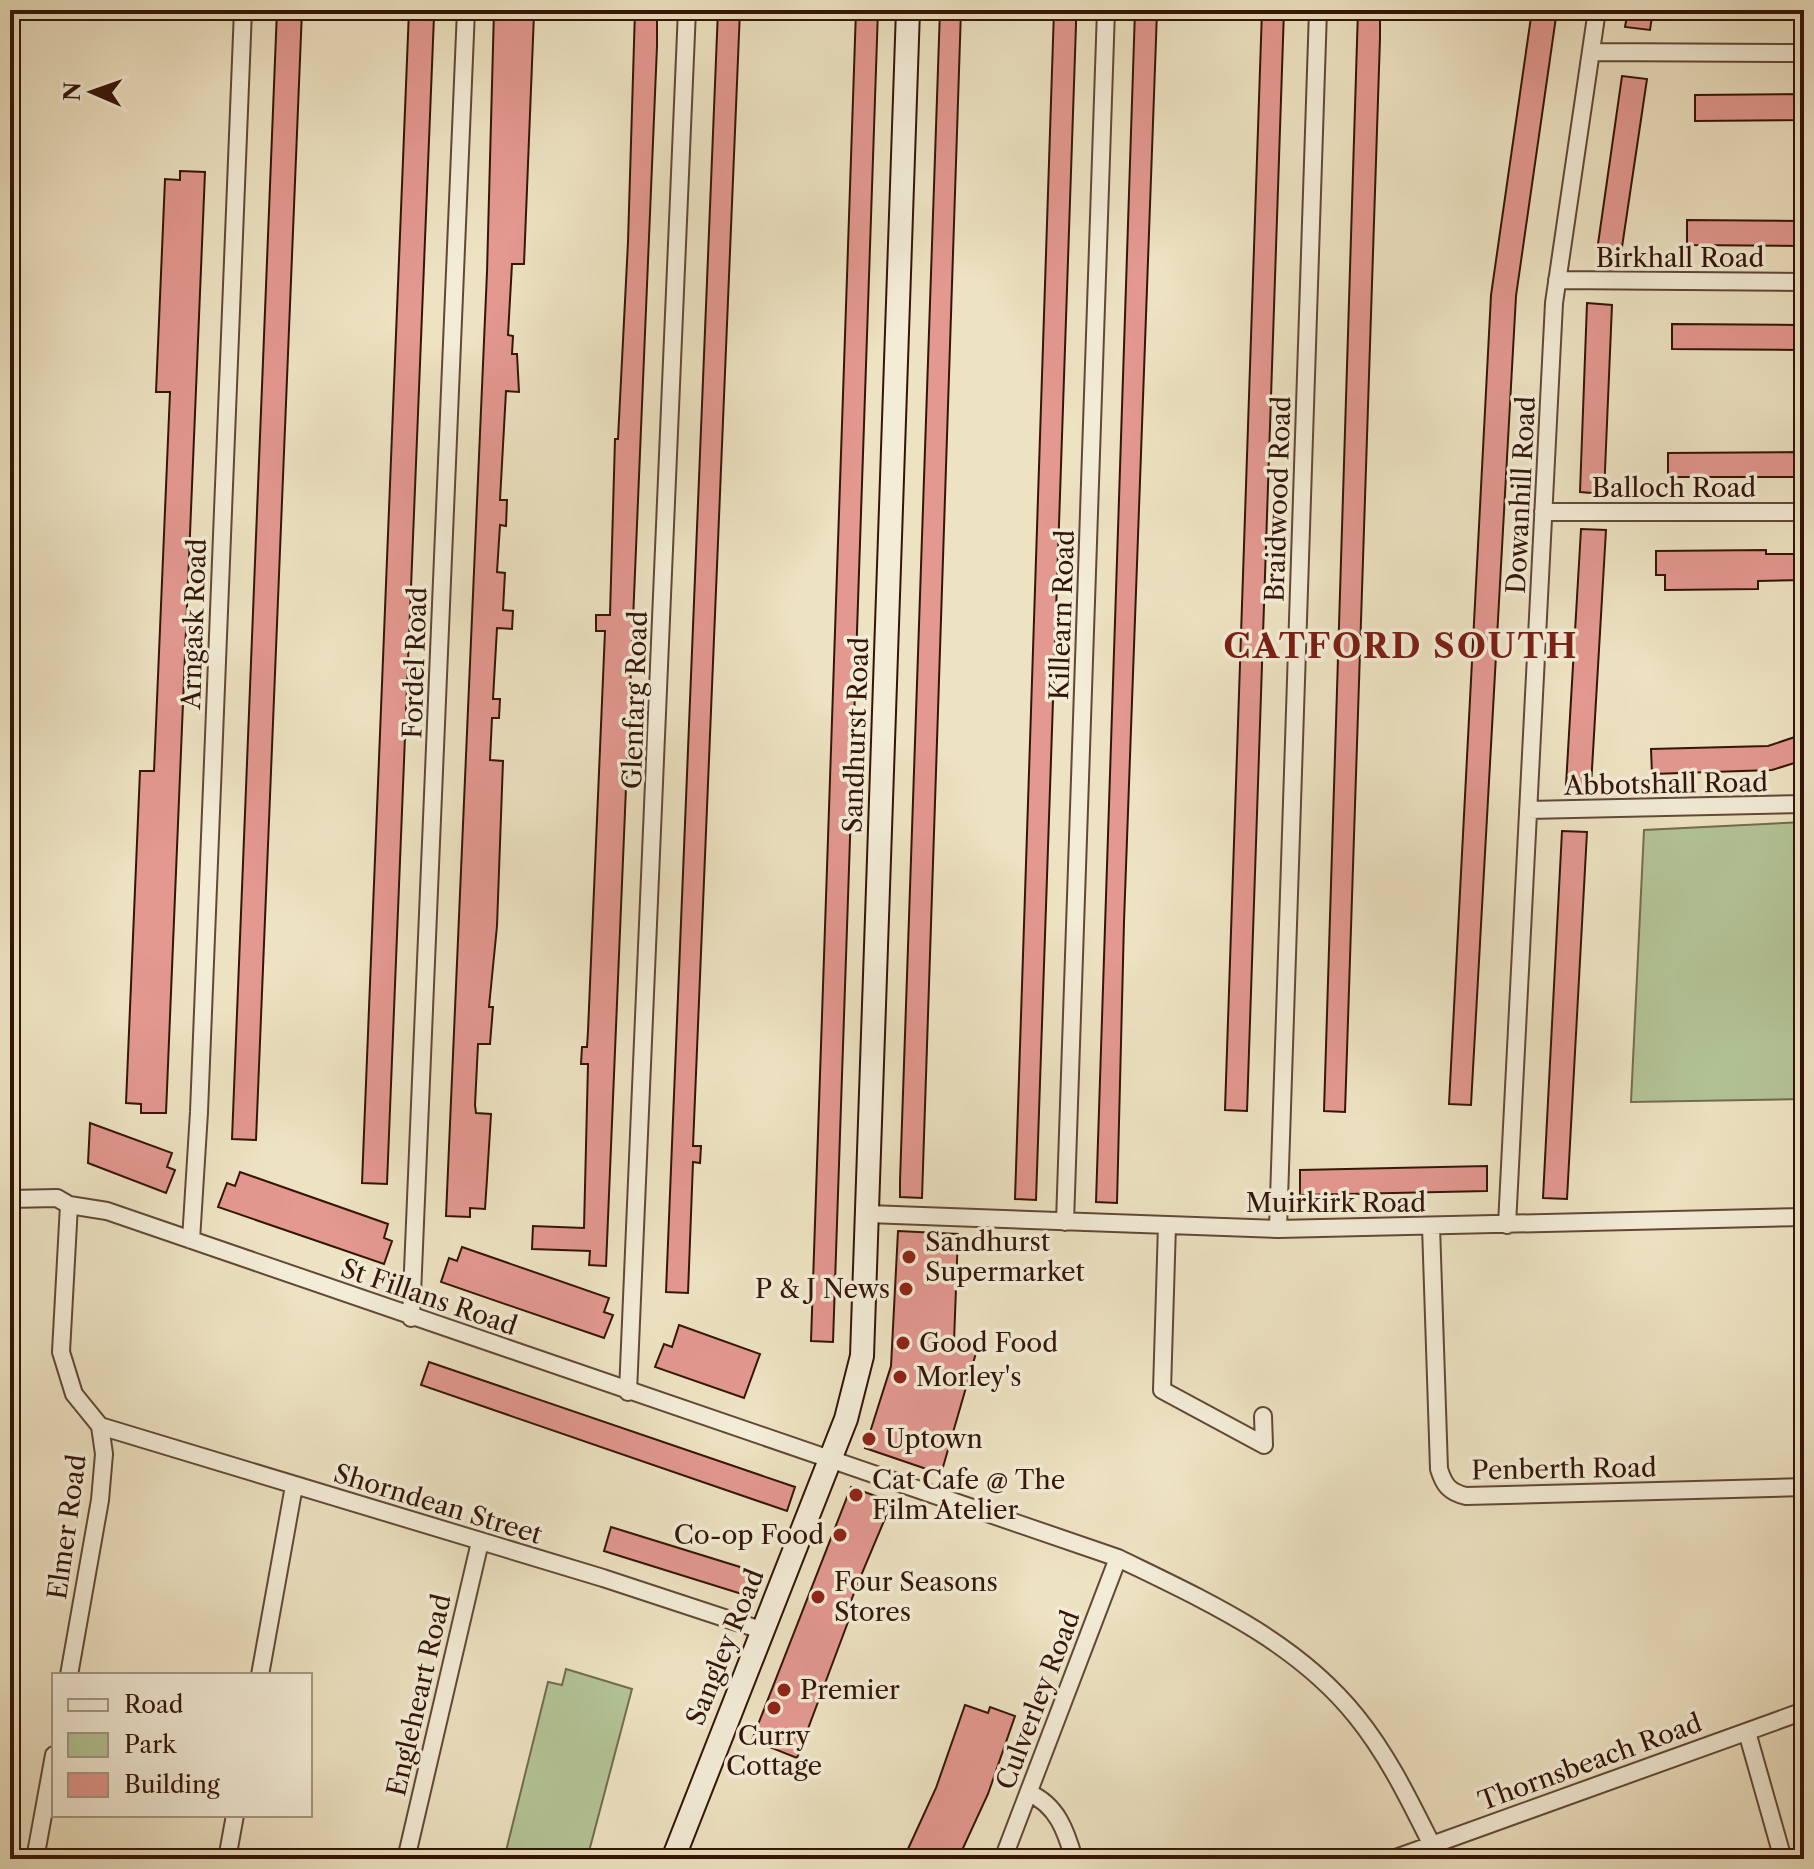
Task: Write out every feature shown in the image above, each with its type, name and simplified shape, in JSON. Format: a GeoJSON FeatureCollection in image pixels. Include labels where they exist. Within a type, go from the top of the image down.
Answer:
{"type":"FeatureCollection","features":[{"type":"Feature","properties":{"kind":"street","name":"Arngask Road"},"geometry":{"type":"LineString","coordinates":[[191,1240],[199,1112],[243,10]]}},
{"type":"Feature","properties":{"kind":"street","name":"Fordel Road"},"geometry":{"type":"LineString","coordinates":[[411,1318],[466,10]]}},
{"type":"Feature","properties":{"kind":"street","name":"Glenfarg Road"},"geometry":{"type":"LineString","coordinates":[[628,1392],[687,10]]}},
{"type":"Feature","properties":{"kind":"street","name":"Sandhurst Road"},"geometry":{"type":"LineString","coordinates":[[831,1456],[860,1366],[868,1214],[908,10]]}},
{"type":"Feature","properties":{"kind":"street","name":"Killearn Road"},"geometry":{"type":"LineString","coordinates":[[1065,1222],[1106,10]]}},
{"type":"Feature","properties":{"kind":"street","name":"Braidwood Road"},"geometry":{"type":"LineString","coordinates":[[1278,1229],[1318,10]]}},
{"type":"Feature","properties":{"kind":"street","name":"Dowanhill Road"},"geometry":{"type":"LineString","coordinates":[[1507,1225],[1557,280],[1597,10]]}},
{"type":"Feature","properties":{"kind":"street"},"geometry":{"type":"LineString","coordinates":[[1591,52],[1804,53]]}},
{"type":"Feature","properties":{"kind":"street","name":"Birkhall Road"},"geometry":{"type":"LineString","coordinates":[[1557,280],[1804,282]]}},
{"type":"Feature","properties":{"kind":"street","name":"Balloch Road"},"geometry":{"type":"LineString","coordinates":[[1543,512],[1804,512]]}},
{"type":"Feature","properties":{"kind":"street","name":"Abbotshall Road"},"geometry":{"type":"LineString","coordinates":[[1528,810],[1804,804]]}},
{"type":"Feature","properties":{"kind":"street","name":"St Fillans Road"},"geometry":{"type":"LineString","coordinates":[[10,1199],[57,1198],[69,1205],[107,1211],[628,1392],[831,1456],[1118,1558],[1202,1599],[1266,1636],[1317,1673],[1357,1716],[1390,1765],[1436,1851]]}},
{"type":"Feature","properties":{"kind":"street","name":"Elmer Road"},"geometry":{"type":"LineString","coordinates":[[69,1205],[61,1352],[74,1394],[100,1426],[104,1454],[100,1500],[69,1673]]}},
{"type":"Feature","properties":{"kind":"street","name":"Muirkirk Road"},"geometry":{"type":"LineString","coordinates":[[868,1214],[1278,1229],[1804,1217]]}},
{"type":"Feature","properties":{"kind":"street"},"geometry":{"type":"LineString","coordinates":[[1167,1225],[1162,1390],[1264,1445],[1263,1416]]}},
{"type":"Feature","properties":{"kind":"street","name":"Penberth Road"},"geometry":{"type":"LineString","coordinates":[[1431,1226],[1439,1469],[1444,1485],[1453,1493],[1466,1496],[1804,1487]]}},
{"type":"Feature","properties":{"kind":"street","name":"Shorndean Street"},"geometry":{"type":"LineString","coordinates":[[100,1426],[761,1630]]}},
{"type":"Feature","properties":{"kind":"street","name":"Sangley Road"},"geometry":{"type":"LineString","coordinates":[[673,1859],[831,1456]]}},
{"type":"Feature","properties":{"kind":"street"},"geometry":{"type":"LineString","coordinates":[[260,1673],[294,1486]]}},
{"type":"Feature","properties":{"kind":"street","name":"Engleheart Road"},"geometry":{"type":"LineString","coordinates":[[406,1859],[480,1542]]}},
{"type":"Feature","properties":{"kind":"street","name":"Culverley Road"},"geometry":{"type":"LineString","coordinates":[[1003,1859],[1118,1558]]}},
{"type":"Feature","properties":{"kind":"street","name":"Thornsbeach Road"},"geometry":{"type":"LineString","coordinates":[[1393,1859],[1436,1851],[1804,1711]]}},
{"type":"Feature","properties":{"kind":"street"},"geometry":{"type":"LineString","coordinates":[[1747,1732],[1783,1859]]}},
{"type":"Feature","properties":{"kind":"street"},"geometry":{"type":"LineString","coordinates":[[35,1859],[52,1766]]}},
{"type":"Feature","properties":{"kind":"street"},"geometry":{"type":"LineString","coordinates":[[1029,1793],[1048,1803],[1060,1820],[1074,1859]]}},
{"type":"Feature","properties":{"kind":"street"},"geometry":{"type":"LineString","coordinates":[[227,1859],[235,1817]]}},
{"type":"Feature","properties":{"kind":"green space"},"geometry":{"type":"Polygon","coordinates":[[[1804,822],[1804,1099],[1631,1102],[1644,830],[1804,822]]]}},
{"type":"Feature","properties":{"kind":"green space"},"geometry":{"type":"Polygon","coordinates":[[[566,1669],[632,1689],[587,1859],[504,1859],[548,1682],[562,1685],[566,1669]]]}},
{"type":"Feature","properties":{"kind":"building"},"geometry":{"type":"Polygon","coordinates":[[[277,10],[302,10],[256,1140],[232,1139],[277,10]]]}},
{"type":"Feature","properties":{"kind":"building"},"geometry":{"type":"Polygon","coordinates":[[[409,10],[434,10],[434,16],[387,1184],[362,1183],[409,10]]]}},
{"type":"Feature","properties":{"kind":"building"},"geometry":{"type":"Polygon","coordinates":[[[494,10],[534,14],[524,264],[512,264],[508,335],[513,336],[512,354],[517,354],[519,392],[506,391],[500,500],[507,500],[506,526],[500,525],[497,572],[505,573],[503,610],[513,611],[512,629],[497,628],[493,699],[500,699],[499,718],[492,718],[490,760],[503,761],[497,926],[489,1007],[493,1007],[490,1044],[478,1044],[475,1105],[476,1113],[491,1114],[485,1209],[470,1208],[470,1217],[446,1216],[487,272],[494,10]]]}},
{"type":"Feature","properties":{"kind":"building"},"geometry":{"type":"Polygon","coordinates":[[[635,10],[657,10],[657,46],[606,1266],[589,1265],[590,1251],[532,1249],[533,1226],[584,1228],[588,1064],[581,1064],[582,1047],[587,1047],[588,1031],[605,631],[596,631],[596,615],[610,615],[615,439],[618,439],[628,242],[635,10]]]}},
{"type":"Feature","properties":{"kind":"building"},"geometry":{"type":"Polygon","coordinates":[[[718,10],[740,10],[693,1146],[701,1146],[700,1163],[693,1162],[688,1293],[666,1292],[718,10]]]}},
{"type":"Feature","properties":{"kind":"building"},"geometry":{"type":"Polygon","coordinates":[[[856,10],[878,10],[833,1342],[811,1341],[856,10]]]}},
{"type":"Feature","properties":{"kind":"building"},"geometry":{"type":"Polygon","coordinates":[[[940,10],[961,10],[922,1198],[900,1197],[900,1181],[940,10]]]}},
{"type":"Feature","properties":{"kind":"building"},"geometry":{"type":"Polygon","coordinates":[[[1054,10],[1076,10],[1076,25],[1036,1200],[1015,1199],[1054,10]]]}},
{"type":"Feature","properties":{"kind":"building"},"geometry":{"type":"Polygon","coordinates":[[[1135,10],[1157,10],[1124,922],[1117,1203],[1096,1202],[1135,10]]]}},
{"type":"Feature","properties":{"kind":"building"},"geometry":{"type":"Polygon","coordinates":[[[1262,10],[1284,10],[1247,1111],[1225,1110],[1262,10]]]}},
{"type":"Feature","properties":{"kind":"building"},"geometry":{"type":"Polygon","coordinates":[[[1358,10],[1380,10],[1380,38],[1345,1112],[1324,1111],[1358,10]]]}},
{"type":"Feature","properties":{"kind":"building"},"geometry":{"type":"Polygon","coordinates":[[[1532,10],[1557,10],[1516,296],[1471,1105],[1449,1104],[1491,295],[1532,10]]]}},
{"type":"Feature","properties":{"kind":"building"},"geometry":{"type":"Polygon","coordinates":[[[1628,10],[1653,10],[1650,30],[1625,27],[1628,10]]]}},
{"type":"Feature","properties":{"kind":"building"},"geometry":{"type":"Polygon","coordinates":[[[1622,76],[1647,79],[1621,254],[1597,251],[1622,76]]]}},
{"type":"Feature","properties":{"kind":"building"},"geometry":{"type":"Polygon","coordinates":[[[1803,94],[1803,120],[1695,121],[1695,95],[1803,94]]]}},
{"type":"Feature","properties":{"kind":"building"},"geometry":{"type":"Polygon","coordinates":[[[180,171],[205,172],[166,1113],[141,1113],[141,1104],[126,1103],[140,771],[154,771],[170,392],[156,392],[165,179],[180,180],[180,171]]]}},
{"type":"Feature","properties":{"kind":"building"},"geometry":{"type":"Polygon","coordinates":[[[1687,220],[1804,221],[1804,246],[1687,245],[1687,220]]]}},
{"type":"Feature","properties":{"kind":"building"},"geometry":{"type":"Polygon","coordinates":[[[1587,303],[1612,305],[1604,494],[1580,492],[1587,303]]]}},
{"type":"Feature","properties":{"kind":"building"},"geometry":{"type":"Polygon","coordinates":[[[1672,324],[1798,325],[1798,350],[1672,349],[1672,324]]]}},
{"type":"Feature","properties":{"kind":"building"},"geometry":{"type":"Polygon","coordinates":[[[1804,452],[1804,477],[1668,477],[1668,453],[1804,452]]]}},
{"type":"Feature","properties":{"kind":"building"},"geometry":{"type":"Polygon","coordinates":[[[1581,529],[1606,530],[1591,786],[1566,785],[1581,529]]]}},
{"type":"Feature","properties":{"kind":"building"},"geometry":{"type":"Polygon","coordinates":[[[1766,550],[1766,554],[1804,554],[1804,580],[1758,581],[1758,589],[1665,590],[1665,575],[1656,575],[1656,551],[1766,550]]]}},
{"type":"Feature","properties":{"kind":"building"},"geometry":{"type":"Polygon","coordinates":[[[1804,734],[1804,760],[1772,770],[1652,774],[1651,749],[1768,746],[1804,734]]]}},
{"type":"Feature","properties":{"kind":"building"},"geometry":{"type":"Polygon","coordinates":[[[1562,831],[1587,832],[1567,1199],[1543,1198],[1562,831]]]}},
{"type":"Feature","properties":{"kind":"building"},"geometry":{"type":"Polygon","coordinates":[[[90,1123],[172,1153],[167,1167],[175,1170],[166,1193],[88,1163],[90,1123]]]}},
{"type":"Feature","properties":{"kind":"building"},"geometry":{"type":"Polygon","coordinates":[[[1487,1166],[1487,1191],[1300,1195],[1300,1170],[1487,1166]]]}},
{"type":"Feature","properties":{"kind":"building"},"geometry":{"type":"Polygon","coordinates":[[[240,1172],[388,1224],[384,1238],[392,1241],[384,1264],[218,1207],[227,1183],[235,1186],[240,1172]]]}},
{"type":"Feature","properties":{"kind":"building"},"geometry":{"type":"Polygon","coordinates":[[[898,1231],[958,1234],[954,1342],[978,1346],[941,1474],[865,1448],[891,1366],[898,1231]]]}},
{"type":"Feature","properties":{"kind":"building"},"geometry":{"type":"Polygon","coordinates":[[[462,1247],[609,1298],[604,1312],[613,1315],[604,1338],[441,1282],[449,1258],[457,1261],[462,1247]]]}},
{"type":"Feature","properties":{"kind":"building"},"geometry":{"type":"Polygon","coordinates":[[[679,1325],[760,1354],[744,1398],[655,1367],[664,1344],[672,1347],[679,1325]]]}},
{"type":"Feature","properties":{"kind":"building"},"geometry":{"type":"Polygon","coordinates":[[[429,1362],[795,1487],[787,1511],[421,1385],[429,1362]]]}},
{"type":"Feature","properties":{"kind":"building"},"geometry":{"type":"Polygon","coordinates":[[[851,1487],[892,1502],[857,1585],[850,1604],[854,1606],[797,1758],[752,1740],[851,1487]]]}},
{"type":"Feature","properties":{"kind":"building"},"geometry":{"type":"Polygon","coordinates":[[[611,1527],[753,1571],[745,1595],[604,1551],[611,1527]]]}},
{"type":"Feature","properties":{"kind":"building"},"geometry":{"type":"Polygon","coordinates":[[[965,1705],[988,1713],[990,1707],[1015,1716],[988,1794],[958,1859],[936,1859],[908,1849],[936,1788],[965,1705]]]}},
{"type":"Feature","properties":{"kind":"place","name":"Sandhurst Supermarket"},"geometry":{"type":"Point","coordinates":[909,1257]}},
{"type":"Feature","properties":{"kind":"place","name":"P & J News"},"geometry":{"type":"Point","coordinates":[906,1289]}},
{"type":"Feature","properties":{"kind":"place","name":"Good Food"},"geometry":{"type":"Point","coordinates":[903,1343]}},
{"type":"Feature","properties":{"kind":"place","name":"Morley's"},"geometry":{"type":"Point","coordinates":[900,1377]}},
{"type":"Feature","properties":{"kind":"place","name":"Uptown"},"geometry":{"type":"Point","coordinates":[869,1439]}},
{"type":"Feature","properties":{"kind":"place","name":"Cat Cafe @ The Film Atelier"},"geometry":{"type":"Point","coordinates":[856,1495]}},
{"type":"Feature","properties":{"kind":"place","name":"Co-op Food"},"geometry":{"type":"Point","coordinates":[840,1535]}},
{"type":"Feature","properties":{"kind":"place","name":"Four Seasons Stores"},"geometry":{"type":"Point","coordinates":[818,1597]}},
{"type":"Feature","properties":{"kind":"place","name":"Premier"},"geometry":{"type":"Point","coordinates":[784,1690]}},
{"type":"Feature","properties":{"kind":"place","name":"Curry Cottage"},"geometry":{"type":"Point","coordinates":[774,1708]}},
{"type":"Feature","properties":{"kind":"district","name":"CATFORD SOUTH"},"geometry":{"type":"Point","coordinates":[1401,646]}}]}
